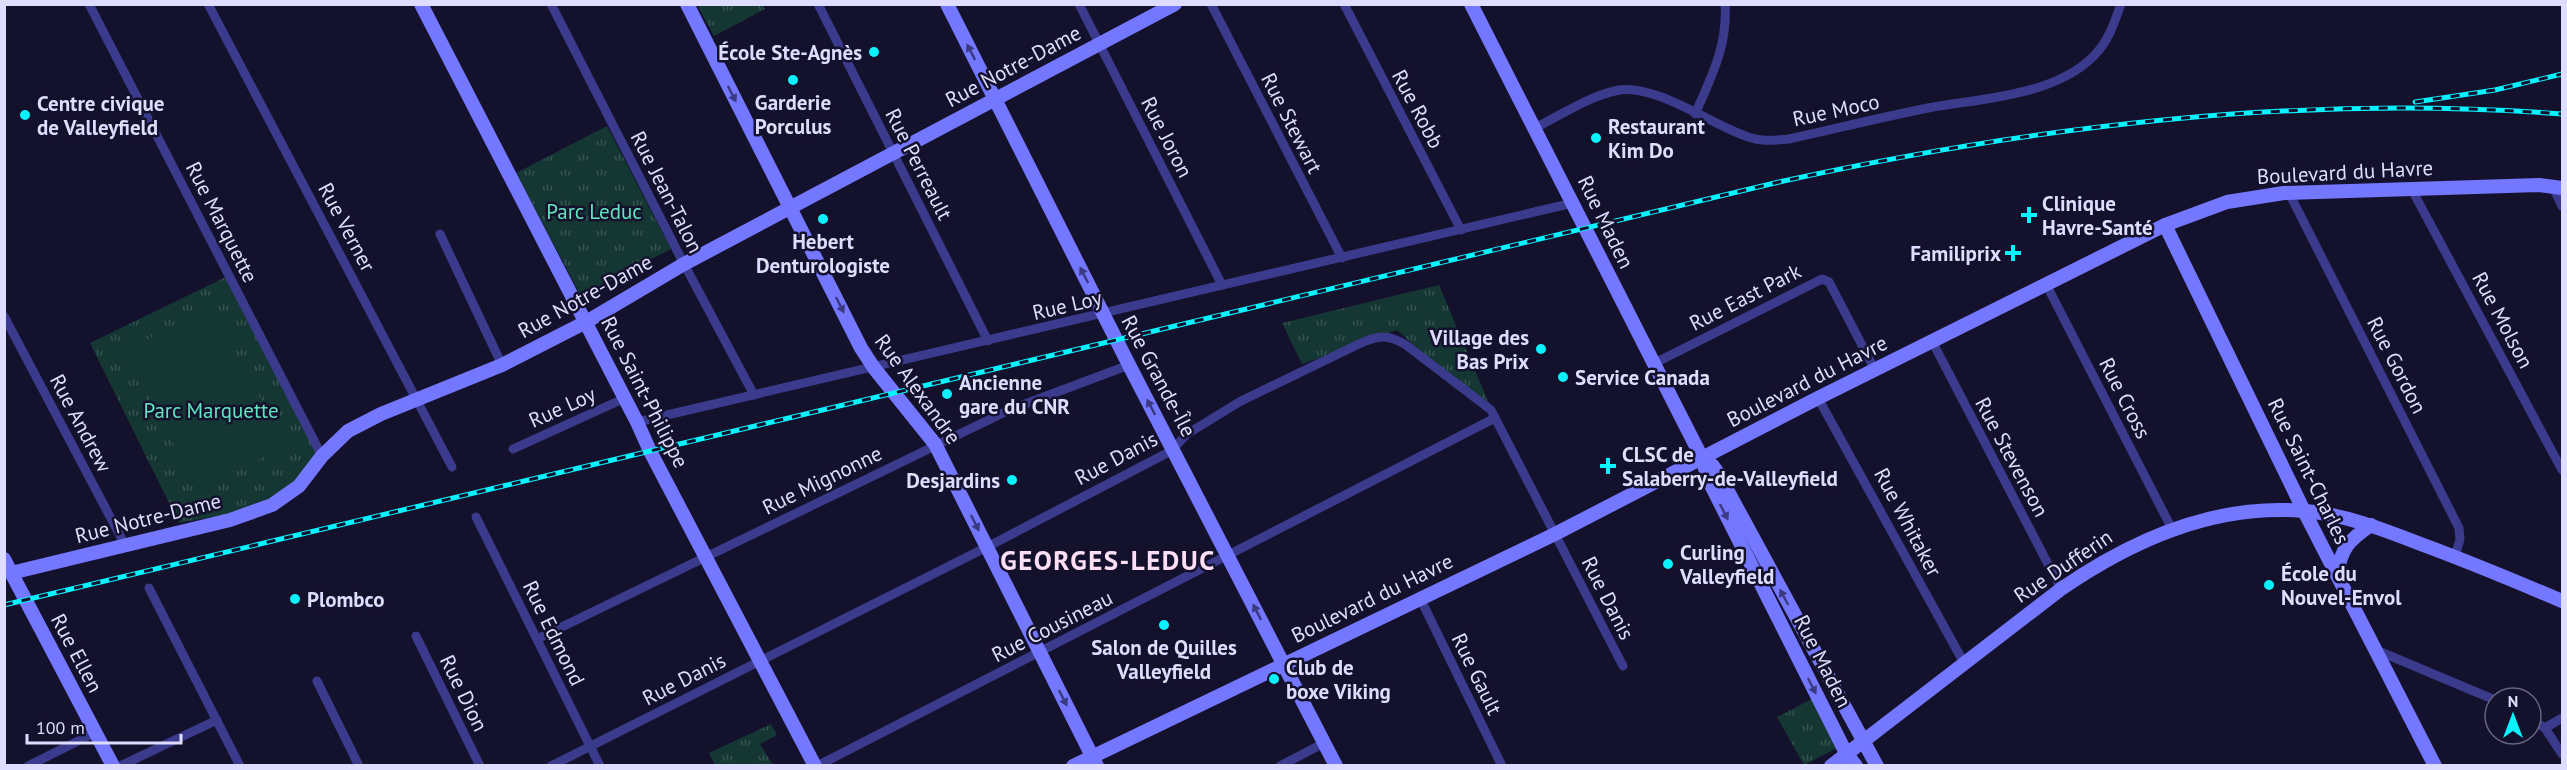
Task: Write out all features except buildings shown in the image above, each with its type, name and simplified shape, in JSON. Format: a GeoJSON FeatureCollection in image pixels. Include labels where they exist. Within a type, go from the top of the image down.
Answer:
{"type":"FeatureCollection","features":[{"type":"Feature","properties":{"kind":"street","name":"Rue Marquette"},"geometry":{"type":"LineString","coordinates":[[89,4],[322,456]]}},
{"type":"Feature","properties":{"kind":"street","name":"Rue Verner"},"geometry":{"type":"LineString","coordinates":[[208,4],[452,467]]}},
{"type":"Feature","properties":{"kind":"street","name":"Rue Saint-Philippe"},"geometry":{"type":"LineString","coordinates":[[422,4],[638,422],[650,451],[816,765]]}},
{"type":"Feature","properties":{"kind":"street","name":"Rue Jean-Talon"},"geometry":{"type":"LineString","coordinates":[[551,4],[754,395]]}},
{"type":"Feature","properties":{"kind":"street","name":"Rue Alexandre"},"geometry":{"type":"LineString","coordinates":[[687,4],[861,348],[874,368],[935,444],[1095,761]]}},
{"type":"Feature","properties":{"kind":"street","name":"Rue Perreault"},"geometry":{"type":"LineString","coordinates":[[818,4],[988,341]]}},
{"type":"Feature","properties":{"kind":"street","name":"Rue Grande-Île"},"geometry":{"type":"LineString","coordinates":[[947,4],[1129,365],[1336,765]]}},
{"type":"Feature","properties":{"kind":"street","name":"Rue Joron"},"geometry":{"type":"LineString","coordinates":[[1079,4],[1222,285]]}},
{"type":"Feature","properties":{"kind":"street","name":"Rue Notre-Dame"},"geometry":{"type":"LineString","coordinates":[[8,574],[230,520],[272,505],[299,486],[322,456],[348,431],[381,414],[502,365],[586,322],[684,264],[1174,4]]}},
{"type":"Feature","properties":{"kind":"street","name":"Rue Stewart"},"geometry":{"type":"LineString","coordinates":[[1210,4],[1342,258]]}},
{"type":"Feature","properties":{"kind":"street","name":"Rue Robb"},"geometry":{"type":"LineString","coordinates":[[1344,4],[1461,230]]}},
{"type":"Feature","properties":{"kind":"street","name":"Rue Maden"},"geometry":{"type":"LineString","coordinates":[[1471,4],[1702,458],[1708,479],[1846,753],[1856,765]]}},
{"type":"Feature","properties":{"kind":"street"},"geometry":{"type":"LineString","coordinates":[[1695,114],[1721,53],[1725,32],[1725,4]]}},
{"type":"Feature","properties":{"kind":"street","name":"Rue Moco"},"geometry":{"type":"LineString","coordinates":[[1535,128],[1599,96],[1620,90],[1639,90],[1655,95],[1748,137],[1767,141],[1789,139],[1927,108],[2026,92],[2065,75],[2099,50],[2112,28],[2121,4]]}},
{"type":"Feature","properties":{"kind":"street","name":"Boulevard du Havre"},"geometry":{"type":"LineString","coordinates":[[1073,765],[1095,761],[1284,664],[1554,534],[1818,398],[2165,225],[2227,202],[2289,193],[2539,185],[2558,188]]}},
{"type":"Feature","properties":{"kind":"street","name":"Rue Molson"},"geometry":{"type":"LineString","coordinates":[[2411,188],[2562,470]]}},
{"type":"Feature","properties":{"kind":"street"},"geometry":{"type":"LineString","coordinates":[[2558,188],[2562,206]]}},
{"type":"Feature","properties":{"kind":"street","name":"Rue Gordon"},"geometry":{"type":"LineString","coordinates":[[2289,193],[2459,528],[2460,539],[2455,557]]}},
{"type":"Feature","properties":{"kind":"street","name":"Rue Loy"},"geometry":{"type":"LineString","coordinates":[[638,422],[1104,315],[1573,203]]}},
{"type":"Feature","properties":{"kind":"street","name":"Rue Saint-Charles"},"geometry":{"type":"LineString","coordinates":[[2165,225],[2304,511],[2435,765]]}},
{"type":"Feature","properties":{"kind":"street"},"geometry":{"type":"LineString","coordinates":[[440,234],[502,365]]}},
{"type":"Feature","properties":{"kind":"street","name":"Rue East Park"},"geometry":{"type":"LineString","coordinates":[[1653,364],[1822,279],[1829,282],[1875,370]]}},
{"type":"Feature","properties":{"kind":"street","name":"Rue Cross"},"geometry":{"type":"LineString","coordinates":[[2046,284],[2172,529]]}},
{"type":"Feature","properties":{"kind":"street","name":"Rue Andrew"},"geometry":{"type":"LineString","coordinates":[[4,316],[125,546]]}},
{"type":"Feature","properties":{"kind":"street","name":"Rue Danis"},"geometry":{"type":"LineString","coordinates":[[551,765],[987,547],[1174,449],[1187,434],[1241,401],[1374,337],[1383,336],[1394,337],[1407,345],[1482,403],[1495,418],[1623,666]]}},
{"type":"Feature","properties":{"kind":"street","name":"Rue Stevenson"},"geometry":{"type":"LineString","coordinates":[[1932,341],[2061,589]]}},
{"type":"Feature","properties":{"kind":"street","name":"Rue Mignonne"},"geometry":{"type":"LineString","coordinates":[[537,639],[935,444],[1009,410],[1129,365]]}},
{"type":"Feature","properties":{"kind":"street","name":"Rue Loy"},"geometry":{"type":"LineString","coordinates":[[513,449],[625,398]]}},
{"type":"Feature","properties":{"kind":"street","name":"Rue Whitaker"},"geometry":{"type":"LineString","coordinates":[[1818,398],[1964,663]]}},
{"type":"Feature","properties":{"kind":"street","name":"Rue Cousineau"},"geometry":{"type":"LineString","coordinates":[[816,765],[1495,418]]}},
{"type":"Feature","properties":{"kind":"street","name":"Rue Maden"},"geometry":{"type":"LineString","coordinates":[[1702,458],[1718,473],[1877,765]]}},
{"type":"Feature","properties":{"kind":"street","name":"Rue Dufferin"},"geometry":{"type":"LineString","coordinates":[[1831,765],[2097,564],[2172,529],[2226,515],[2261,511],[2304,511],[2371,525],[2562,601]]}},
{"type":"Feature","properties":{"kind":"street","name":"Rue Edmond"},"geometry":{"type":"LineString","coordinates":[[476,517],[600,765]]}},
{"type":"Feature","properties":{"kind":"street"},"geometry":{"type":"LineString","coordinates":[[2337,575],[2340,557],[2349,542],[2371,525]]}},
{"type":"Feature","properties":{"kind":"street","name":"Rue Ellen"},"geometry":{"type":"LineString","coordinates":[[4,559],[8,574],[113,765]]}},
{"type":"Feature","properties":{"kind":"street"},"geometry":{"type":"LineString","coordinates":[[149,588],[240,765]]}},
{"type":"Feature","properties":{"kind":"street","name":"Rue Gault"},"geometry":{"type":"LineString","coordinates":[[1420,598],[1503,765]]}},
{"type":"Feature","properties":{"kind":"street","name":"Rue Dion"},"geometry":{"type":"LineString","coordinates":[[416,636],[480,765]]}},
{"type":"Feature","properties":{"kind":"street"},"geometry":{"type":"LineString","coordinates":[[2376,650],[2483,695]]}},
{"type":"Feature","properties":{"kind":"street"},"geometry":{"type":"LineString","coordinates":[[317,681],[359,765]]}},
{"type":"Feature","properties":{"kind":"street"},"geometry":{"type":"LineString","coordinates":[[2562,718],[2545,728],[2562,754]]}},
{"type":"Feature","properties":{"kind":"street"},"geometry":{"type":"LineString","coordinates":[[120,765],[217,720]]}},
{"type":"Feature","properties":{"kind":"street"},"geometry":{"type":"LineString","coordinates":[[28,765],[96,732]]}},
{"type":"Feature","properties":{"kind":"street"},"geometry":{"type":"LineString","coordinates":[[1280,765],[1324,743]]}},
{"type":"Feature","properties":{"kind":"green space"},"geometry":{"type":"Polygon","coordinates":[[[697,5],[762,5],[765,9],[714,36],[697,5]]]}},
{"type":"Feature","properties":{"kind":"green space","name":"Parc Leduc"},"geometry":{"type":"Polygon","coordinates":[[[607,126],[671,249],[581,296],[516,173],[607,126]]]}},
{"type":"Feature","properties":{"kind":"green space","name":"Parc Marquette"},"geometry":{"type":"Polygon","coordinates":[[[232,274],[322,456],[294,485],[274,499],[240,512],[179,523],[90,343],[232,274]]]}},
{"type":"Feature","properties":{"kind":"green space"},"geometry":{"type":"Polygon","coordinates":[[[1439,285],[1495,418],[1397,330],[1302,364],[1282,323],[1439,285]]]}},
{"type":"Feature","properties":{"kind":"green space"},"geometry":{"type":"Polygon","coordinates":[[[212,306],[285,446],[198,491],[125,351],[212,306]]]}},
{"type":"Feature","properties":{"kind":"green space"},"geometry":{"type":"Polygon","coordinates":[[[1814,698],[1839,747],[1804,765],[1777,717],[1814,698]]]}},
{"type":"Feature","properties":{"kind":"green space"},"geometry":{"type":"Polygon","coordinates":[[[771,724],[777,735],[760,744],[773,765],[715,765],[709,753],[771,724]]]}},
{"type":"Feature","properties":{"kind":"railway"},"geometry":{"type":"LineString","coordinates":[[2415,102],[2495,90],[2562,74]]}},
{"type":"Feature","properties":{"kind":"railway"},"geometry":{"type":"LineString","coordinates":[[4,605],[1779,182],[1875,162],[2070,131],[2168,119],[2266,112],[2365,108],[2463,109],[2562,114]]}},
{"type":"Feature","properties":{"kind":"place","name":"École Ste-Agnès"},"geometry":{"type":"Point","coordinates":[874,52]}},
{"type":"Feature","properties":{"kind":"place","name":"Garderie Porculus"},"geometry":{"type":"Point","coordinates":[793,80]}},
{"type":"Feature","properties":{"kind":"place","name":"Centre civique de Valleyfield"},"geometry":{"type":"Point","coordinates":[25,115]}},
{"type":"Feature","properties":{"kind":"place","name":"Restaurant Kim Do"},"geometry":{"type":"Point","coordinates":[1596,138]}},
{"type":"Feature","properties":{"kind":"place","name":"Clinique Havre-Santé"},"geometry":{"type":"Point","coordinates":[2029,215]}},
{"type":"Feature","properties":{"kind":"place","name":"Hebert Denturologiste"},"geometry":{"type":"Point","coordinates":[823,219]}},
{"type":"Feature","properties":{"kind":"place","name":"Familiprix"},"geometry":{"type":"Point","coordinates":[2013,253]}},
{"type":"Feature","properties":{"kind":"place","name":"Village des Bas Prix"},"geometry":{"type":"Point","coordinates":[1541,349]}},
{"type":"Feature","properties":{"kind":"place","name":"Service Canada"},"geometry":{"type":"Point","coordinates":[1563,377]}},
{"type":"Feature","properties":{"kind":"place","name":"Ancienne gare du CNR"},"geometry":{"type":"Point","coordinates":[947,394]}},
{"type":"Feature","properties":{"kind":"place","name":"CLSC de Salaberry-de-Valleyfield"},"geometry":{"type":"Point","coordinates":[1608,466]}},
{"type":"Feature","properties":{"kind":"place","name":"Desjardins"},"geometry":{"type":"Point","coordinates":[1012,480]}},
{"type":"Feature","properties":{"kind":"place","name":"Curling Valleyfield"},"geometry":{"type":"Point","coordinates":[1668,564]}},
{"type":"Feature","properties":{"kind":"place","name":"École du Nouvel-Envol"},"geometry":{"type":"Point","coordinates":[2269,585]}},
{"type":"Feature","properties":{"kind":"place","name":"Plombco"},"geometry":{"type":"Point","coordinates":[295,599]}},
{"type":"Feature","properties":{"kind":"place","name":"Salon de Quilles Valleyfield"},"geometry":{"type":"Point","coordinates":[1164,625]}},
{"type":"Feature","properties":{"kind":"place","name":"Club de boxe Viking"},"geometry":{"type":"Point","coordinates":[1274,679]}},
{"type":"Feature","properties":{"kind":"district","name":"GEORGES-LEDUC"},"geometry":{"type":"Point","coordinates":[1108,560]}}]}
